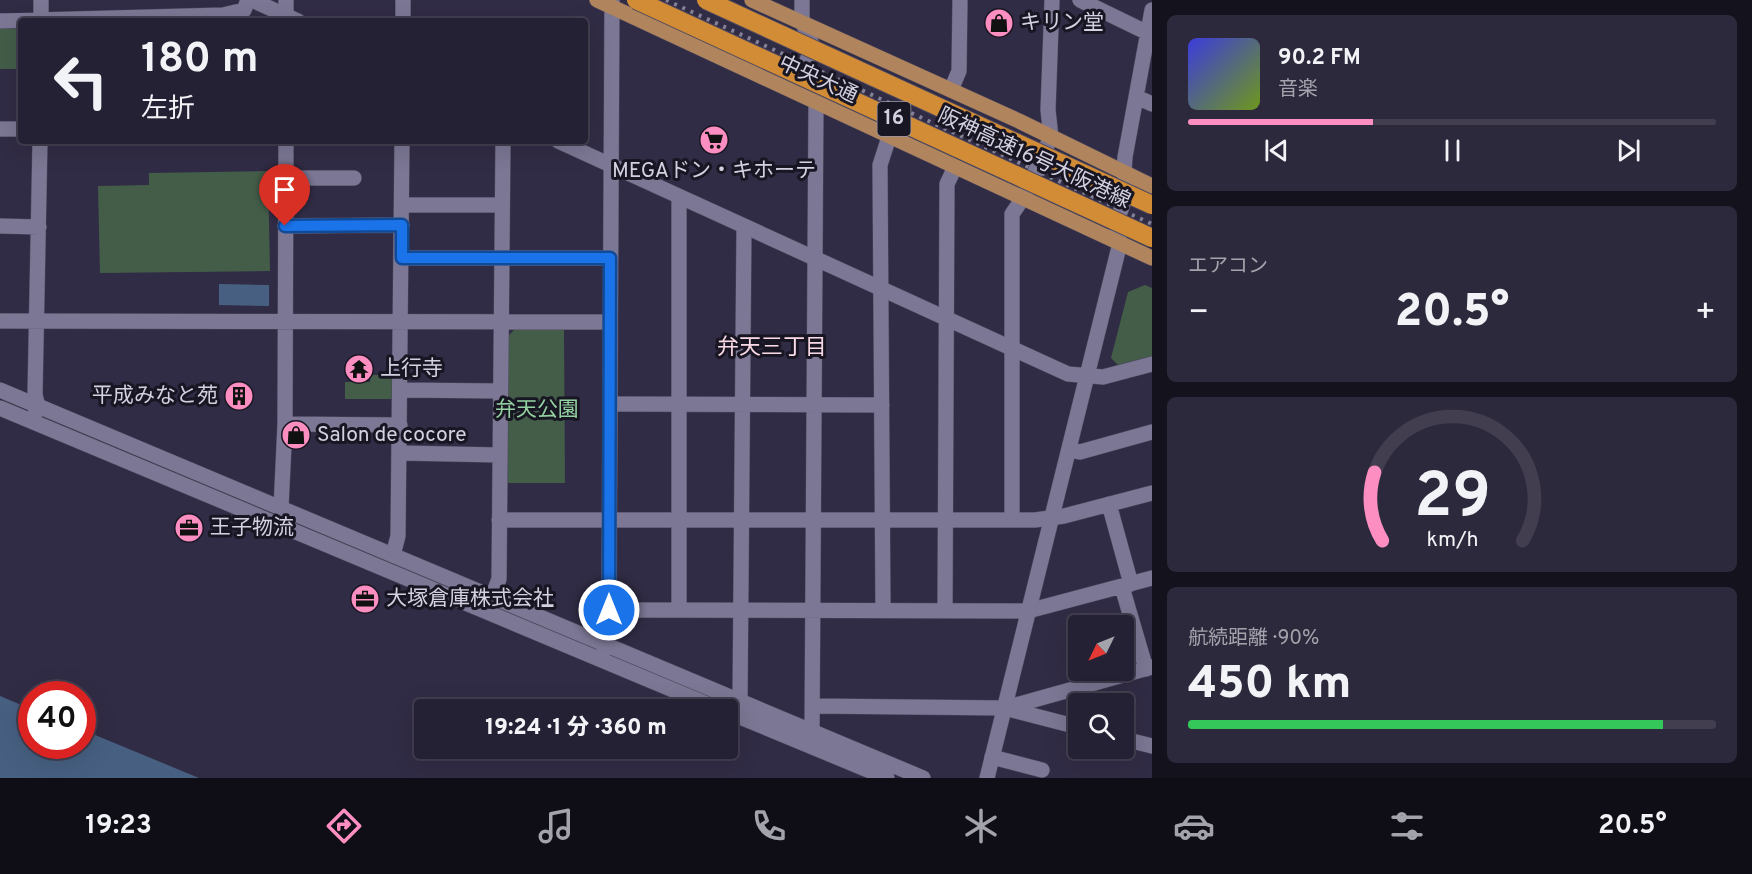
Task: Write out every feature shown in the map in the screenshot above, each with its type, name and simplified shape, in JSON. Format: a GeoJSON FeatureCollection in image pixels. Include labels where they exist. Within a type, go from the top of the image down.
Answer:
{"type":"FeatureCollection","features":[{"type":"Feature","properties":{"kind":"highway","name":"阪神高速16号大阪港線"},"geometry":{"type":"LineString","coordinates":[[636,0],[1152,238]]}},
{"type":"Feature","properties":{"kind":"highway","name":"阪神高速16号大阪港線"},"geometry":{"type":"LineString","coordinates":[[706,0],[1152,205]]}},
{"type":"Feature","properties":{"kind":"main road","name":"中央大通"},"geometry":{"type":"LineString","coordinates":[[597,0],[612,3],[889,137],[1152,258]]}},
{"type":"Feature","properties":{"kind":"main road"},"geometry":{"type":"LineString","coordinates":[[752,0],[951,90],[1152,186]]}},
{"type":"Feature","properties":{"kind":"street"},"geometry":{"type":"LineString","coordinates":[[41,0],[41,18]]}},
{"type":"Feature","properties":{"kind":"street"},"geometry":{"type":"LineString","coordinates":[[132,18],[223,15],[244,10],[250,0],[288,18]]}},
{"type":"Feature","properties":{"kind":"street"},"geometry":{"type":"LineString","coordinates":[[286,0],[290,18]]}},
{"type":"Feature","properties":{"kind":"street"},"geometry":{"type":"LineString","coordinates":[[403,0],[403,18]]}},
{"type":"Feature","properties":{"kind":"street"},"geometry":{"type":"LineString","coordinates":[[802,0],[802,22],[813,46],[800,77],[816,102],[812,404],[813,732]]}},
{"type":"Feature","properties":{"kind":"street"},"geometry":{"type":"LineString","coordinates":[[951,90],[959,71],[960,0]]}},
{"type":"Feature","properties":{"kind":"street"},"geometry":{"type":"LineString","coordinates":[[1012,519],[1012,214],[1023,198],[1051,137],[1048,110],[1052,0]]}},
{"type":"Feature","properties":{"kind":"street"},"geometry":{"type":"LineString","coordinates":[[1080,0],[1150,34]]}},
{"type":"Feature","properties":{"kind":"street"},"geometry":{"type":"LineString","coordinates":[[604,652],[609,610],[612,3]]}},
{"type":"Feature","properties":{"kind":"street"},"geometry":{"type":"LineString","coordinates":[[987,778],[1120,243],[1116,223],[1128,191],[1124,173],[1150,34],[1152,10]]}},
{"type":"Feature","properties":{"kind":"street"},"geometry":{"type":"LineString","coordinates":[[0,21],[18,21]]}},
{"type":"Feature","properties":{"kind":"street"},"geometry":{"type":"LineString","coordinates":[[1137,97],[1152,104]]}},
{"type":"Feature","properties":{"kind":"street"},"geometry":{"type":"LineString","coordinates":[[0,129],[18,129]]}},
{"type":"Feature","properties":{"kind":"street"},"geometry":{"type":"LineString","coordinates":[[883,610],[880,165],[889,137]]}},
{"type":"Feature","properties":{"kind":"street"},"geometry":{"type":"LineString","coordinates":[[32,422],[38,406],[35,395],[38,321],[39,144]]}},
{"type":"Feature","properties":{"kind":"street"},"geometry":{"type":"LineString","coordinates":[[281,508],[285,424],[286,144]]}},
{"type":"Feature","properties":{"kind":"street"},"geometry":{"type":"LineString","coordinates":[[393,555],[398,536],[400,453],[402,144]]}},
{"type":"Feature","properties":{"kind":"street"},"geometry":{"type":"LineString","coordinates":[[492,597],[499,579],[503,144]]}},
{"type":"Feature","properties":{"kind":"street"},"geometry":{"type":"LineString","coordinates":[[564,144],[1068,374],[1102,377],[1152,364]]}},
{"type":"Feature","properties":{"kind":"street"},"geometry":{"type":"LineString","coordinates":[[945,611],[947,184],[955,167]]}},
{"type":"Feature","properties":{"kind":"street"},"geometry":{"type":"LineString","coordinates":[[286,177],[354,178]]}},
{"type":"Feature","properties":{"kind":"street"},"geometry":{"type":"LineString","coordinates":[[679,197],[679,610]]}},
{"type":"Feature","properties":{"kind":"street"},"geometry":{"type":"LineString","coordinates":[[402,205],[502,205]]}},
{"type":"Feature","properties":{"kind":"street"},"geometry":{"type":"LineString","coordinates":[[285,226],[402,225]]}},
{"type":"Feature","properties":{"kind":"street"},"geometry":{"type":"LineString","coordinates":[[0,226],[39,227]]}},
{"type":"Feature","properties":{"kind":"street"},"geometry":{"type":"LineString","coordinates":[[740,701],[744,227]]}},
{"type":"Feature","properties":{"kind":"street"},"geometry":{"type":"LineString","coordinates":[[402,258],[610,258]]}},
{"type":"Feature","properties":{"kind":"street"},"geometry":{"type":"LineString","coordinates":[[0,321],[609,322]]}},
{"type":"Feature","properties":{"kind":"street"},"geometry":{"type":"LineString","coordinates":[[0,390],[492,597],[699,699]]}},
{"type":"Feature","properties":{"kind":"street"},"geometry":{"type":"LineString","coordinates":[[401,390],[500,391]]}},
{"type":"Feature","properties":{"kind":"street"},"geometry":{"type":"LineString","coordinates":[[610,404],[882,405]]}},
{"type":"Feature","properties":{"kind":"street"},"geometry":{"type":"LineString","coordinates":[[0,408],[604,652],[740,701],[923,778]]}},
{"type":"Feature","properties":{"kind":"street"},"geometry":{"type":"LineString","coordinates":[[285,424],[400,425]]}},
{"type":"Feature","properties":{"kind":"street"},"geometry":{"type":"LineString","coordinates":[[1069,450],[1080,452],[1152,432]]}},
{"type":"Feature","properties":{"kind":"street"},"geometry":{"type":"LineString","coordinates":[[400,453],[499,455]]}},
{"type":"Feature","properties":{"kind":"street"},"geometry":{"type":"LineString","coordinates":[[499,520],[1051,518],[1152,493]]}},
{"type":"Feature","properties":{"kind":"street"},"geometry":{"type":"LineString","coordinates":[[1004,708],[1149,668],[1126,585],[1109,504]]}},
{"type":"Feature","properties":{"kind":"street"},"geometry":{"type":"LineString","coordinates":[[609,610],[1028,611],[1152,578]]}},
{"type":"Feature","properties":{"kind":"street"},"geometry":{"type":"LineString","coordinates":[[814,706],[1004,708],[1068,724]]}},
{"type":"Feature","properties":{"kind":"street"},"geometry":{"type":"LineString","coordinates":[[738,716],[887,778]]}},
{"type":"Feature","properties":{"kind":"street"},"geometry":{"type":"LineString","coordinates":[[1134,738],[1152,734]]}},
{"type":"Feature","properties":{"kind":"street"},"geometry":{"type":"LineString","coordinates":[[1134,742],[1152,746]]}},
{"type":"Feature","properties":{"kind":"street"},"geometry":{"type":"LineString","coordinates":[[992,757],[1042,770]]}},
{"type":"Feature","properties":{"kind":"green space"},"geometry":{"type":"Polygon","coordinates":[[[0,28],[18,29],[18,69],[0,69],[0,28]]]}},
{"type":"Feature","properties":{"kind":"green space"},"geometry":{"type":"Polygon","coordinates":[[[268,171],[270,271],[100,273],[98,186],[149,185],[149,173],[268,171]]]}},
{"type":"Feature","properties":{"kind":"green space"},"geometry":{"type":"Polygon","coordinates":[[[1145,285],[1152,288],[1152,356],[1118,365],[1111,358],[1128,292],[1145,285]]]}},
{"type":"Feature","properties":{"kind":"green space","name":"弁天公園"},"geometry":{"type":"Polygon","coordinates":[[[514,330],[564,330],[565,483],[508,483],[508,336],[514,330]]]}},
{"type":"Feature","properties":{"kind":"green space"},"geometry":{"type":"Polygon","coordinates":[[[371,375],[392,375],[392,399],[345,399],[345,382],[370,382],[371,375]]]}},
{"type":"Feature","properties":{"kind":"water"},"geometry":{"type":"Polygon","coordinates":[[[219,284],[269,285],[269,306],[219,305],[219,284]]]}},
{"type":"Feature","properties":{"kind":"water"},"geometry":{"type":"Polygon","coordinates":[[[0,696],[18,704],[18,759],[96,759],[96,735],[199,778],[0,778],[0,696]]]}},
{"type":"Feature","properties":{"kind":"railway"},"geometry":{"type":"LineString","coordinates":[[666,0],[1152,224]]}},
{"type":"Feature","properties":{"kind":"place","name":"キリン堂"},"geometry":{"type":"Point","coordinates":[999,23]}},
{"type":"Feature","properties":{"kind":"place","name":"MEGAドン・キホーテ"},"geometry":{"type":"Point","coordinates":[714,140]}},
{"type":"Feature","properties":{"kind":"place","name":"上行寺"},"geometry":{"type":"Point","coordinates":[359,369]}},
{"type":"Feature","properties":{"kind":"place","name":"平成みなと苑"},"geometry":{"type":"Point","coordinates":[239,396]}},
{"type":"Feature","properties":{"kind":"place","name":"Salon de cocore"},"geometry":{"type":"Point","coordinates":[296,435]}},
{"type":"Feature","properties":{"kind":"place","name":"王子物流"},"geometry":{"type":"Point","coordinates":[189,528]}},
{"type":"Feature","properties":{"kind":"place","name":"大塚倉庫株式会社"},"geometry":{"type":"Point","coordinates":[365,599]}},
{"type":"Feature","properties":{"kind":"district","name":"弁天三丁目"},"geometry":{"type":"Point","coordinates":[772,348]}},
{"type":"Feature","properties":{"kind":"route"},"geometry":{"type":"LineString","coordinates":[[285,226],[402,225],[402,258],[610,258],[609,610]]}}]}
